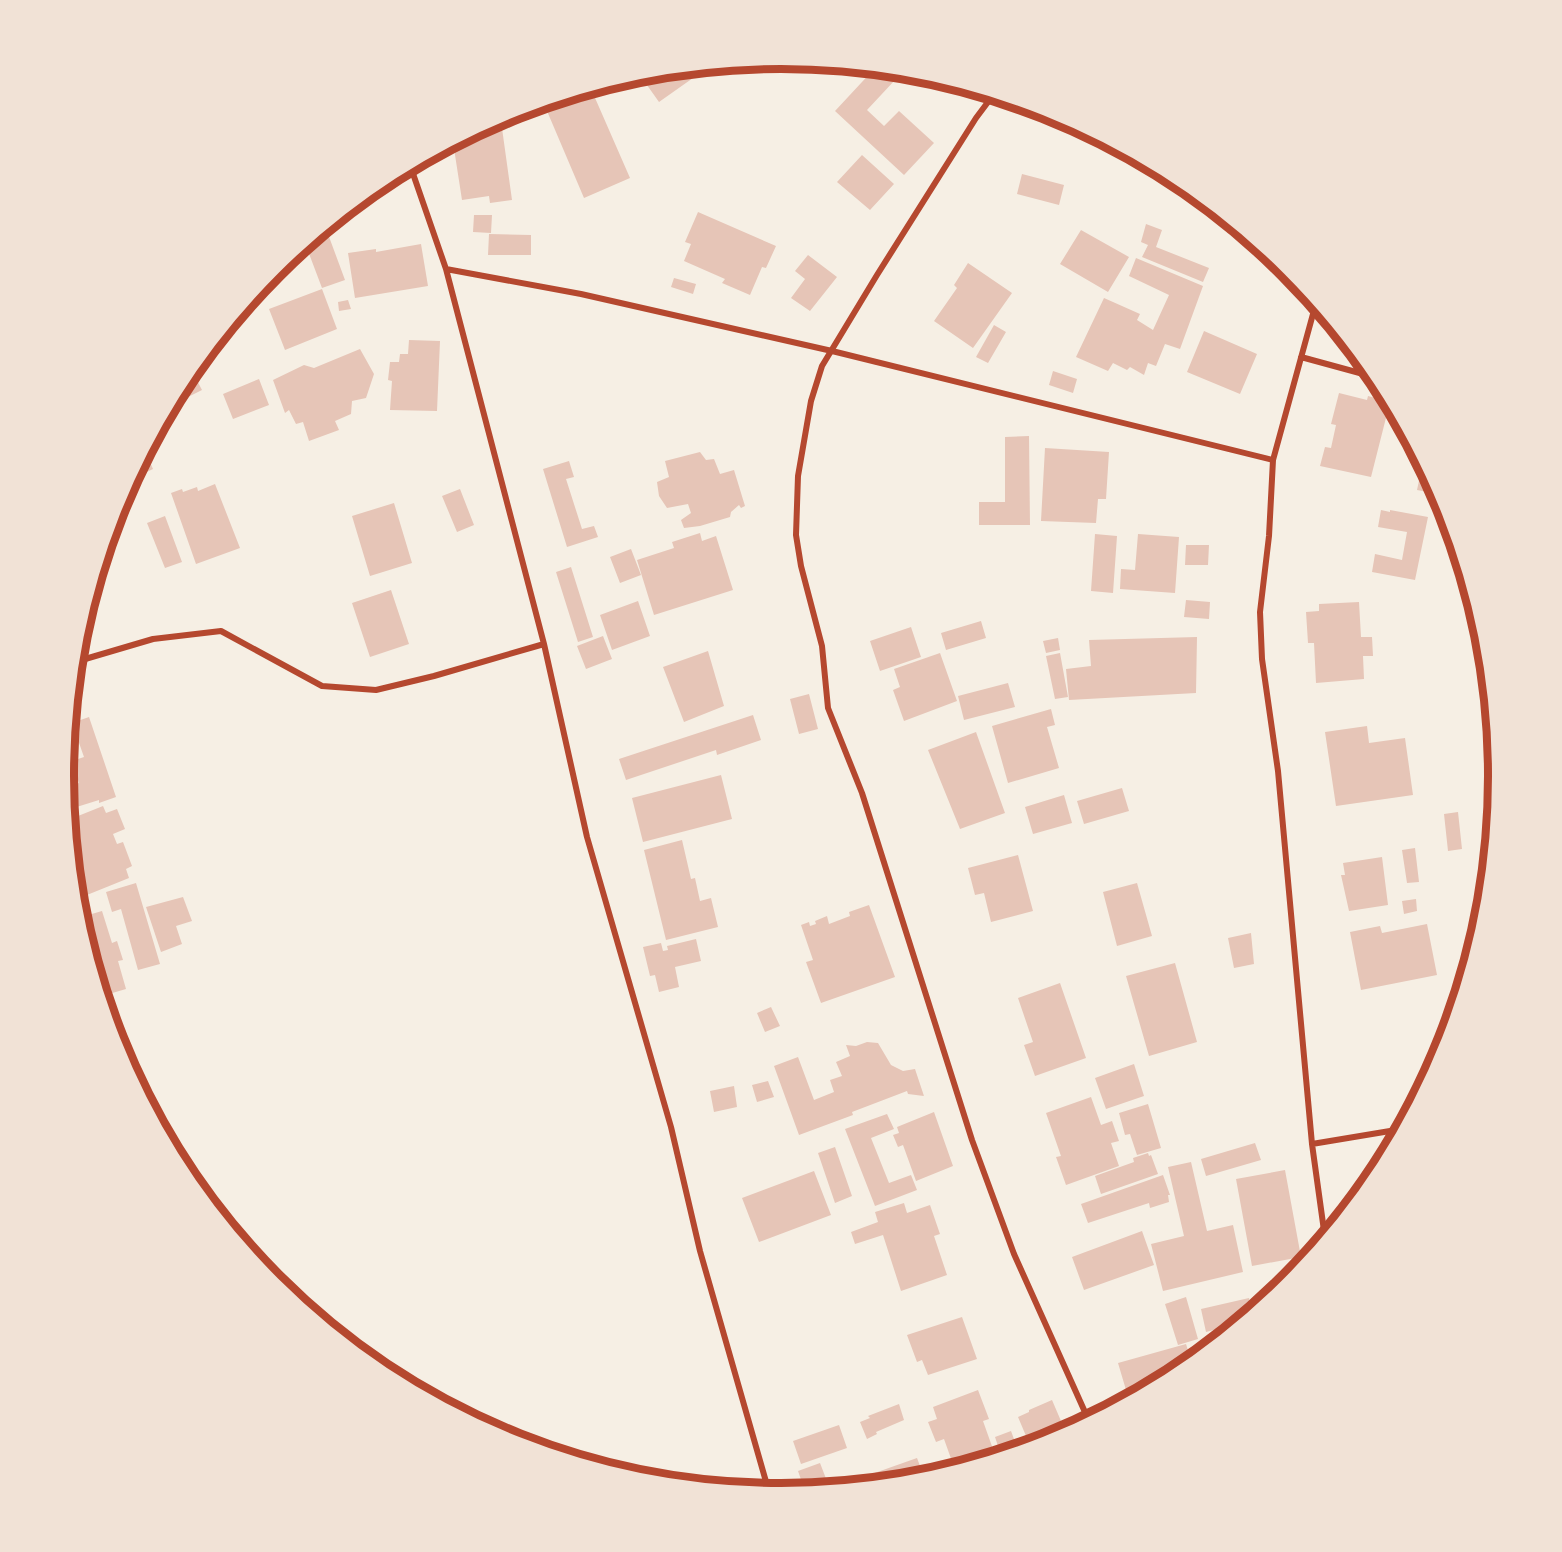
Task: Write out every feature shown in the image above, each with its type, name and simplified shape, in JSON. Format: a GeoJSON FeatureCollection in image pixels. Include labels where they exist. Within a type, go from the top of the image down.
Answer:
{"type":"FeatureCollection","features":[{"type":"Feature","properties":{"kind":"street"},"geometry":{"type":"LineString","coordinates":[[989,101],[889,255],[822,366],[811,401],[798,476],[795,504],[796,535],[801,566],[822,646],[828,708],[862,793],[976,1150],[1014,1254],[1086,1414]]}},
{"type":"Feature","properties":{"kind":"street"},"geometry":{"type":"LineString","coordinates":[[413,173],[446,270],[544,644],[587,837],[671,1127],[700,1251],[766,1482]]}},
{"type":"Feature","properties":{"kind":"street"},"geometry":{"type":"LineString","coordinates":[[446,270],[581,294],[832,351],[1273,460]]}},
{"type":"Feature","properties":{"kind":"street"},"geometry":{"type":"LineString","coordinates":[[1314,311],[1273,460],[1269,536],[1260,612],[1262,659],[1278,771],[1312,1144],[1324,1229]]}},
{"type":"Feature","properties":{"kind":"street"},"geometry":{"type":"LineString","coordinates":[[1301,357],[1362,374]]}},
{"type":"Feature","properties":{"kind":"street"},"geometry":{"type":"LineString","coordinates":[[84,659],[153,639],[221,631],[322,686],[376,690],[434,676],[544,644]]}},
{"type":"Feature","properties":{"kind":"street"},"geometry":{"type":"LineString","coordinates":[[1312,1144],[1393,1131]]}},
{"type":"Feature","properties":{"kind":"building"},"geometry":{"type":"Polygon","coordinates":[[[698,74],[659,102],[645,83],[698,74]]]}},
{"type":"Feature","properties":{"kind":"building"},"geometry":{"type":"Polygon","coordinates":[[[869,75],[893,79],[895,80],[867,110],[884,126],[899,111],[934,143],[904,175],[835,111],[869,75]]]}},
{"type":"Feature","properties":{"kind":"building"},"geometry":{"type":"Polygon","coordinates":[[[593,94],[630,178],[584,198],[547,111],[593,94]]]}},
{"type":"Feature","properties":{"kind":"building"},"geometry":{"type":"Polygon","coordinates":[[[502,127],[512,200],[490,203],[489,196],[462,200],[454,150],[502,127]]]}},
{"type":"Feature","properties":{"kind":"building"},"geometry":{"type":"Polygon","coordinates":[[[862,155],[894,184],[870,210],[837,182],[862,155]]]}},
{"type":"Feature","properties":{"kind":"building"},"geometry":{"type":"Polygon","coordinates":[[[1022,174],[1064,185],[1059,205],[1017,194],[1022,174]]]}},
{"type":"Feature","properties":{"kind":"building"},"geometry":{"type":"Polygon","coordinates":[[[698,212],[776,246],[766,268],[762,267],[750,295],[722,283],[725,279],[684,261],[691,244],[685,242],[698,212]]]}},
{"type":"Feature","properties":{"kind":"building"},"geometry":{"type":"Polygon","coordinates":[[[474,215],[492,215],[491,233],[473,232],[474,215]]]}},
{"type":"Feature","properties":{"kind":"building"},"geometry":{"type":"Polygon","coordinates":[[[1146,224],[1162,230],[1156,247],[1209,268],[1203,282],[1142,257],[1148,245],[1141,242],[1146,224]]]}},
{"type":"Feature","properties":{"kind":"building"},"geometry":{"type":"Polygon","coordinates":[[[1081,230],[1129,257],[1108,292],[1060,264],[1081,230]]]}},
{"type":"Feature","properties":{"kind":"building"},"geometry":{"type":"Polygon","coordinates":[[[327,234],[345,280],[322,288],[308,251],[327,234]]]}},
{"type":"Feature","properties":{"kind":"building"},"geometry":{"type":"Polygon","coordinates":[[[489,234],[531,235],[531,255],[488,255],[489,234]]]}},
{"type":"Feature","properties":{"kind":"building"},"geometry":{"type":"Polygon","coordinates":[[[421,244],[428,286],[355,298],[348,253],[376,249],[376,252],[421,244]]]}},
{"type":"Feature","properties":{"kind":"building"},"geometry":{"type":"Polygon","coordinates":[[[808,255],[837,277],[810,311],[791,298],[805,279],[795,271],[808,255]]]}},
{"type":"Feature","properties":{"kind":"building"},"geometry":{"type":"Polygon","coordinates":[[[1136,258],[1203,286],[1180,349],[1165,344],[1156,366],[1148,363],[1144,375],[1130,367],[1127,370],[1113,363],[1108,371],[1076,357],[1104,298],[1140,314],[1137,320],[1153,330],[1169,295],[1129,276],[1136,258]]]}},
{"type":"Feature","properties":{"kind":"building"},"geometry":{"type":"Polygon","coordinates":[[[968,263],[1012,293],[973,348],[934,321],[957,288],[954,285],[968,263]]]}},
{"type":"Feature","properties":{"kind":"building"},"geometry":{"type":"Polygon","coordinates":[[[674,278],[696,284],[693,294],[671,287],[674,278]]]}},
{"type":"Feature","properties":{"kind":"building"},"geometry":{"type":"Polygon","coordinates":[[[322,289],[337,329],[285,350],[269,309],[322,289]]]}},
{"type":"Feature","properties":{"kind":"building"},"geometry":{"type":"Polygon","coordinates":[[[348,300],[351,309],[339,311],[338,302],[348,300]]]}},
{"type":"Feature","properties":{"kind":"building"},"geometry":{"type":"Polygon","coordinates":[[[994,325],[1006,332],[988,363],[976,357],[994,325]]]}},
{"type":"Feature","properties":{"kind":"building"},"geometry":{"type":"Polygon","coordinates":[[[1204,331],[1257,354],[1240,394],[1187,372],[1204,331]]]}},
{"type":"Feature","properties":{"kind":"building"},"geometry":{"type":"Polygon","coordinates":[[[409,340],[440,341],[437,411],[390,410],[392,381],[388,380],[390,362],[399,362],[400,354],[408,354],[409,340]]]}},
{"type":"Feature","properties":{"kind":"building"},"geometry":{"type":"Polygon","coordinates":[[[360,349],[374,374],[366,398],[352,401],[351,414],[335,421],[339,430],[309,441],[303,422],[296,424],[289,410],[285,413],[273,380],[304,365],[314,368],[360,349]]]}},
{"type":"Feature","properties":{"kind":"building"},"geometry":{"type":"Polygon","coordinates":[[[1053,371],[1077,379],[1073,393],[1049,385],[1053,371]]]}},
{"type":"Feature","properties":{"kind":"building"},"geometry":{"type":"Polygon","coordinates":[[[196,379],[202,390],[183,400],[196,379]]]}},
{"type":"Feature","properties":{"kind":"building"},"geometry":{"type":"Polygon","coordinates":[[[259,379],[269,405],[233,419],[223,394],[259,379]]]}},
{"type":"Feature","properties":{"kind":"building"},"geometry":{"type":"Polygon","coordinates":[[[1339,393],[1367,400],[1368,396],[1379,399],[1387,413],[1371,477],[1320,466],[1325,447],[1331,448],[1336,425],[1331,424],[1339,393]]]}},
{"type":"Feature","properties":{"kind":"building"},"geometry":{"type":"Polygon","coordinates":[[[1029,436],[1030,525],[979,525],[979,502],[1005,502],[1005,437],[1029,436]]]}},
{"type":"Feature","properties":{"kind":"building"},"geometry":{"type":"Polygon","coordinates":[[[1045,448],[1109,452],[1106,499],[1098,499],[1096,523],[1041,521],[1045,448]]]}},
{"type":"Feature","properties":{"kind":"building"},"geometry":{"type":"Polygon","coordinates":[[[700,452],[706,460],[714,459],[720,474],[734,470],[745,506],[741,508],[739,505],[731,512],[730,517],[684,528],[681,520],[691,513],[688,504],[667,508],[659,496],[657,482],[669,477],[665,461],[700,452]]]}},
{"type":"Feature","properties":{"kind":"building"},"geometry":{"type":"Polygon","coordinates":[[[149,460],[153,469],[142,474],[149,460]]]}},
{"type":"Feature","properties":{"kind":"building"},"geometry":{"type":"Polygon","coordinates":[[[569,461],[574,477],[566,479],[582,529],[594,526],[598,537],[567,547],[543,469],[569,461]]]}},
{"type":"Feature","properties":{"kind":"building"},"geometry":{"type":"Polygon","coordinates":[[[1420,475],[1428,492],[1417,490],[1420,475]]]}},
{"type":"Feature","properties":{"kind":"building"},"geometry":{"type":"Polygon","coordinates":[[[215,484],[240,548],[196,564],[171,493],[197,487],[198,491],[215,484]]]}},
{"type":"Feature","properties":{"kind":"building"},"geometry":{"type":"Polygon","coordinates":[[[460,489],[474,525],[457,532],[442,496],[460,489]]]}},
{"type":"Feature","properties":{"kind":"building"},"geometry":{"type":"Polygon","coordinates":[[[394,503],[412,563],[370,576],[352,516],[394,503]]]}},
{"type":"Feature","properties":{"kind":"building"},"geometry":{"type":"Polygon","coordinates":[[[1381,510],[1428,517],[1415,580],[1372,572],[1375,554],[1402,560],[1407,532],[1378,527],[1381,510]]]}},
{"type":"Feature","properties":{"kind":"building"},"geometry":{"type":"Polygon","coordinates":[[[165,516],[182,562],[165,568],[147,523],[165,516]]]}},
{"type":"Feature","properties":{"kind":"building"},"geometry":{"type":"Polygon","coordinates":[[[700,533],[702,541],[716,536],[733,590],[654,615],[637,560],[674,548],[672,542],[700,533]]]}},
{"type":"Feature","properties":{"kind":"building"},"geometry":{"type":"Polygon","coordinates":[[[1095,534],[1117,536],[1113,593],[1091,591],[1095,534]]]}},
{"type":"Feature","properties":{"kind":"building"},"geometry":{"type":"Polygon","coordinates":[[[1138,534],[1179,537],[1175,593],[1120,589],[1121,569],[1135,570],[1138,534]]]}},
{"type":"Feature","properties":{"kind":"building"},"geometry":{"type":"Polygon","coordinates":[[[1186,545],[1209,545],[1208,565],[1185,565],[1186,545]]]}},
{"type":"Feature","properties":{"kind":"building"},"geometry":{"type":"Polygon","coordinates":[[[631,549],[641,575],[620,583],[610,557],[631,549]]]}},
{"type":"Feature","properties":{"kind":"building"},"geometry":{"type":"Polygon","coordinates":[[[571,567],[593,637],[578,642],[556,572],[571,567]]]}},
{"type":"Feature","properties":{"kind":"building"},"geometry":{"type":"Polygon","coordinates":[[[391,590],[409,644],[370,657],[352,603],[391,590]]]}},
{"type":"Feature","properties":{"kind":"building"},"geometry":{"type":"Polygon","coordinates":[[[1186,600],[1210,602],[1209,619],[1184,617],[1186,600]]]}},
{"type":"Feature","properties":{"kind":"building"},"geometry":{"type":"Polygon","coordinates":[[[638,601],[650,636],[612,650],[600,615],[638,601]]]}},
{"type":"Feature","properties":{"kind":"building"},"geometry":{"type":"Polygon","coordinates":[[[1359,602],[1361,637],[1372,637],[1373,656],[1363,656],[1364,679],[1316,683],[1314,643],[1308,643],[1306,612],[1319,611],[1319,604],[1359,602]]]}},
{"type":"Feature","properties":{"kind":"building"},"geometry":{"type":"Polygon","coordinates":[[[981,621],[986,638],[946,650],[941,633],[981,621]]]}},
{"type":"Feature","properties":{"kind":"building"},"geometry":{"type":"Polygon","coordinates":[[[911,627],[921,657],[880,671],[870,641],[911,627]]]}},
{"type":"Feature","properties":{"kind":"building"},"geometry":{"type":"Polygon","coordinates":[[[603,636],[612,659],[586,669],[577,646],[603,636]]]}},
{"type":"Feature","properties":{"kind":"building"},"geometry":{"type":"Polygon","coordinates":[[[1197,637],[1196,693],[1069,700],[1066,669],[1091,666],[1089,640],[1197,637]]]}},
{"type":"Feature","properties":{"kind":"building"},"geometry":{"type":"Polygon","coordinates":[[[1058,638],[1060,650],[1046,653],[1043,641],[1058,638]]]}},
{"type":"Feature","properties":{"kind":"building"},"geometry":{"type":"Polygon","coordinates":[[[708,651],[724,706],[684,722],[663,667],[708,651]]]}},
{"type":"Feature","properties":{"kind":"building"},"geometry":{"type":"Polygon","coordinates":[[[940,653],[957,701],[904,721],[893,690],[900,687],[894,669],[940,653]]]}},
{"type":"Feature","properties":{"kind":"building"},"geometry":{"type":"Polygon","coordinates":[[[1060,653],[1068,697],[1055,699],[1046,656],[1060,653]]]}},
{"type":"Feature","properties":{"kind":"building"},"geometry":{"type":"Polygon","coordinates":[[[1008,683],[1015,707],[964,720],[958,696],[1008,683]]]}},
{"type":"Feature","properties":{"kind":"building"},"geometry":{"type":"Polygon","coordinates":[[[809,694],[818,729],[799,734],[790,699],[809,694]]]}},
{"type":"Feature","properties":{"kind":"building"},"geometry":{"type":"Polygon","coordinates":[[[1051,709],[1055,725],[1047,727],[1059,768],[1008,783],[992,726],[1051,709]]]}},
{"type":"Feature","properties":{"kind":"building"},"geometry":{"type":"Polygon","coordinates":[[[753,715],[761,740],[717,755],[716,750],[626,780],[619,759],[753,715]]]}},
{"type":"Feature","properties":{"kind":"building"},"geometry":{"type":"Polygon","coordinates":[[[89,717],[116,797],[75,807],[74,785],[79,783],[74,768],[75,760],[84,757],[76,734],[77,721],[89,717]]]}},
{"type":"Feature","properties":{"kind":"building"},"geometry":{"type":"Polygon","coordinates":[[[1367,726],[1369,743],[1405,738],[1413,795],[1336,806],[1325,732],[1367,726]]]}},
{"type":"Feature","properties":{"kind":"building"},"geometry":{"type":"Polygon","coordinates":[[[976,732],[1005,813],[960,829],[928,750],[976,732]]]}},
{"type":"Feature","properties":{"kind":"building"},"geometry":{"type":"Polygon","coordinates":[[[721,775],[732,819],[643,842],[632,798],[721,775]]]}},
{"type":"Feature","properties":{"kind":"building"},"geometry":{"type":"Polygon","coordinates":[[[1122,788],[1129,811],[1084,824],[1077,801],[1122,788]]]}},
{"type":"Feature","properties":{"kind":"building"},"geometry":{"type":"Polygon","coordinates":[[[1064,795],[1072,823],[1033,834],[1025,807],[1064,795]]]}},
{"type":"Feature","properties":{"kind":"building"},"geometry":{"type":"Polygon","coordinates":[[[103,806],[106,813],[117,809],[125,829],[113,834],[117,844],[123,842],[132,866],[126,869],[129,878],[85,896],[76,817],[103,806]]]}},
{"type":"Feature","properties":{"kind":"building"},"geometry":{"type":"Polygon","coordinates":[[[1458,812],[1462,849],[1448,851],[1444,814],[1458,812]]]}},
{"type":"Feature","properties":{"kind":"building"},"geometry":{"type":"Polygon","coordinates":[[[682,840],[691,879],[695,878],[700,901],[711,898],[718,927],[666,940],[644,850],[682,840]]]}},
{"type":"Feature","properties":{"kind":"building"},"geometry":{"type":"Polygon","coordinates":[[[1415,848],[1419,882],[1407,883],[1402,850],[1415,848]]]}},
{"type":"Feature","properties":{"kind":"building"},"geometry":{"type":"Polygon","coordinates":[[[1018,855],[1033,911],[991,922],[984,893],[975,895],[968,868],[1018,855]]]}},
{"type":"Feature","properties":{"kind":"building"},"geometry":{"type":"Polygon","coordinates":[[[1382,857],[1388,905],[1349,911],[1341,875],[1345,875],[1343,863],[1382,857]]]}},
{"type":"Feature","properties":{"kind":"building"},"geometry":{"type":"Polygon","coordinates":[[[136,883],[160,964],[138,970],[121,909],[112,912],[106,892],[136,883]]]}},
{"type":"Feature","properties":{"kind":"building"},"geometry":{"type":"Polygon","coordinates":[[[1137,883],[1152,936],[1117,946],[1103,892],[1137,883]]]}},
{"type":"Feature","properties":{"kind":"building"},"geometry":{"type":"Polygon","coordinates":[[[183,897],[192,921],[176,926],[182,944],[161,952],[146,907],[183,897]]]}},
{"type":"Feature","properties":{"kind":"building"},"geometry":{"type":"Polygon","coordinates":[[[1416,899],[1417,911],[1404,914],[1402,901],[1416,899]]]}},
{"type":"Feature","properties":{"kind":"building"},"geometry":{"type":"Polygon","coordinates":[[[869,905],[895,977],[821,1003],[806,962],[813,960],[801,925],[809,922],[810,926],[816,924],[815,921],[827,916],[829,924],[850,916],[849,912],[869,905]]]}},
{"type":"Feature","properties":{"kind":"building"},"geometry":{"type":"Polygon","coordinates":[[[102,911],[112,943],[117,941],[123,960],[118,961],[126,989],[109,994],[98,959],[88,915],[102,911]]]}},
{"type":"Feature","properties":{"kind":"building"},"geometry":{"type":"Polygon","coordinates":[[[1427,924],[1437,975],[1361,990],[1350,932],[1380,926],[1382,933],[1427,924]]]}},
{"type":"Feature","properties":{"kind":"building"},"geometry":{"type":"Polygon","coordinates":[[[1251,933],[1254,964],[1234,968],[1228,938],[1251,933]]]}},
{"type":"Feature","properties":{"kind":"building"},"geometry":{"type":"Polygon","coordinates":[[[696,939],[701,961],[675,967],[679,987],[659,992],[655,975],[650,976],[643,947],[661,943],[663,951],[668,950],[667,946],[696,939]]]}},
{"type":"Feature","properties":{"kind":"building"},"geometry":{"type":"Polygon","coordinates":[[[1175,963],[1197,1042],[1149,1056],[1126,976],[1175,963]]]}},
{"type":"Feature","properties":{"kind":"building"},"geometry":{"type":"Polygon","coordinates":[[[1060,983],[1086,1058],[1035,1076],[1024,1045],[1033,1042],[1018,998],[1060,983]]]}},
{"type":"Feature","properties":{"kind":"building"},"geometry":{"type":"Polygon","coordinates":[[[771,1007],[780,1026],[765,1032],[757,1013],[771,1007]]]}},
{"type":"Feature","properties":{"kind":"building"},"geometry":{"type":"Polygon","coordinates":[[[867,1042],[878,1043],[891,1065],[903,1071],[915,1069],[924,1096],[908,1094],[907,1091],[852,1112],[853,1115],[799,1135],[774,1066],[798,1057],[814,1100],[834,1092],[830,1080],[842,1076],[836,1062],[850,1056],[846,1045],[856,1046],[867,1042]]]}},
{"type":"Feature","properties":{"kind":"building"},"geometry":{"type":"Polygon","coordinates":[[[1134,1064],[1144,1096],[1106,1109],[1095,1078],[1134,1064]]]}},
{"type":"Feature","properties":{"kind":"building"},"geometry":{"type":"Polygon","coordinates":[[[768,1081],[774,1097],[757,1102],[752,1085],[768,1081]]]}},
{"type":"Feature","properties":{"kind":"building"},"geometry":{"type":"Polygon","coordinates":[[[734,1086],[737,1107],[714,1112],[710,1091],[734,1086]]]}},
{"type":"Feature","properties":{"kind":"building"},"geometry":{"type":"Polygon","coordinates":[[[1091,1097],[1101,1125],[1112,1121],[1119,1141],[1111,1143],[1119,1166],[1066,1185],[1056,1157],[1061,1156],[1046,1113],[1091,1097]]]}},
{"type":"Feature","properties":{"kind":"building"},"geometry":{"type":"Polygon","coordinates":[[[1148,1104],[1161,1148],[1137,1155],[1130,1134],[1125,1135],[1119,1113],[1148,1104]]]}},
{"type":"Feature","properties":{"kind":"building"},"geometry":{"type":"Polygon","coordinates":[[[934,1112],[953,1166],[916,1181],[903,1145],[898,1147],[893,1135],[899,1133],[897,1127],[934,1112]]]}},
{"type":"Feature","properties":{"kind":"building"},"geometry":{"type":"Polygon","coordinates":[[[887,1114],[894,1129],[871,1138],[889,1183],[911,1175],[917,1190],[875,1206],[845,1129],[887,1114]]]}},
{"type":"Feature","properties":{"kind":"building"},"geometry":{"type":"Polygon","coordinates":[[[1255,1143],[1261,1160],[1206,1176],[1201,1159],[1255,1143]]]}},
{"type":"Feature","properties":{"kind":"building"},"geometry":{"type":"Polygon","coordinates":[[[835,1147],[852,1196],[835,1203],[818,1153],[835,1147]]]}},
{"type":"Feature","properties":{"kind":"building"},"geometry":{"type":"Polygon","coordinates":[[[1148,1153],[1149,1156],[1151,1155],[1158,1174],[1101,1194],[1095,1176],[1134,1162],[1133,1158],[1148,1153]]]}},
{"type":"Feature","properties":{"kind":"building"},"geometry":{"type":"Polygon","coordinates":[[[1191,1162],[1207,1231],[1233,1225],[1243,1272],[1163,1291],[1151,1244],[1184,1236],[1168,1167],[1191,1162]]]}},
{"type":"Feature","properties":{"kind":"building"},"geometry":{"type":"Polygon","coordinates":[[[1285,1170],[1301,1255],[1298,1257],[1252,1266],[1236,1179],[1285,1170]]]}},
{"type":"Feature","properties":{"kind":"building"},"geometry":{"type":"Polygon","coordinates":[[[814,1171],[831,1215],[759,1242],[742,1198],[814,1171]]]}},
{"type":"Feature","properties":{"kind":"building"},"geometry":{"type":"Polygon","coordinates":[[[1163,1175],[1170,1195],[1168,1195],[1169,1202],[1150,1208],[1149,1203],[1088,1223],[1081,1204],[1163,1175]]]}},
{"type":"Feature","properties":{"kind":"building"},"geometry":{"type":"Polygon","coordinates":[[[904,1203],[907,1213],[930,1205],[940,1234],[934,1236],[947,1275],[901,1291],[883,1235],[855,1244],[851,1232],[878,1222],[875,1212],[904,1203]]]}},
{"type":"Feature","properties":{"kind":"building"},"geometry":{"type":"Polygon","coordinates":[[[1142,1231],[1154,1265],[1084,1290],[1072,1257],[1142,1231]]]}},
{"type":"Feature","properties":{"kind":"building"},"geometry":{"type":"Polygon","coordinates":[[[1186,1297],[1198,1339],[1178,1345],[1165,1304],[1186,1297]]]}},
{"type":"Feature","properties":{"kind":"building"},"geometry":{"type":"Polygon","coordinates":[[[1249,1298],[1250,1305],[1223,1328],[1206,1332],[1201,1309],[1249,1298]]]}},
{"type":"Feature","properties":{"kind":"building"},"geometry":{"type":"Polygon","coordinates":[[[962,1317],[977,1359],[928,1375],[922,1360],[917,1362],[907,1335],[962,1317]]]}},
{"type":"Feature","properties":{"kind":"building"},"geometry":{"type":"Polygon","coordinates":[[[1217,1332],[1208,1339],[1207,1335],[1217,1332]]]}},
{"type":"Feature","properties":{"kind":"building"},"geometry":{"type":"Polygon","coordinates":[[[1186,1344],[1189,1353],[1127,1392],[1118,1363],[1186,1344]]]}},
{"type":"Feature","properties":{"kind":"building"},"geometry":{"type":"Polygon","coordinates":[[[978,1390],[989,1419],[983,1421],[993,1450],[952,1462],[944,1439],[936,1442],[928,1422],[937,1419],[933,1407],[978,1390]]]}},
{"type":"Feature","properties":{"kind":"building"},"geometry":{"type":"Polygon","coordinates":[[[1052,1400],[1062,1424],[1027,1438],[1018,1417],[1052,1400]]]}},
{"type":"Feature","properties":{"kind":"building"},"geometry":{"type":"Polygon","coordinates":[[[899,1404],[904,1420],[876,1432],[877,1434],[867,1439],[860,1422],[870,1418],[868,1416],[899,1404]]]}},
{"type":"Feature","properties":{"kind":"building"},"geometry":{"type":"Polygon","coordinates":[[[839,1425],[847,1448],[801,1464],[793,1441],[839,1425]]]}},
{"type":"Feature","properties":{"kind":"building"},"geometry":{"type":"Polygon","coordinates":[[[1011,1431],[1015,1442],[999,1448],[995,1437],[1011,1431]]]}},
{"type":"Feature","properties":{"kind":"building"},"geometry":{"type":"Polygon","coordinates":[[[917,1458],[921,1469],[873,1477],[860,1478],[917,1458]]]}},
{"type":"Feature","properties":{"kind":"building"},"geometry":{"type":"Polygon","coordinates":[[[820,1463],[827,1481],[802,1482],[798,1471],[820,1463]]]}}]}
